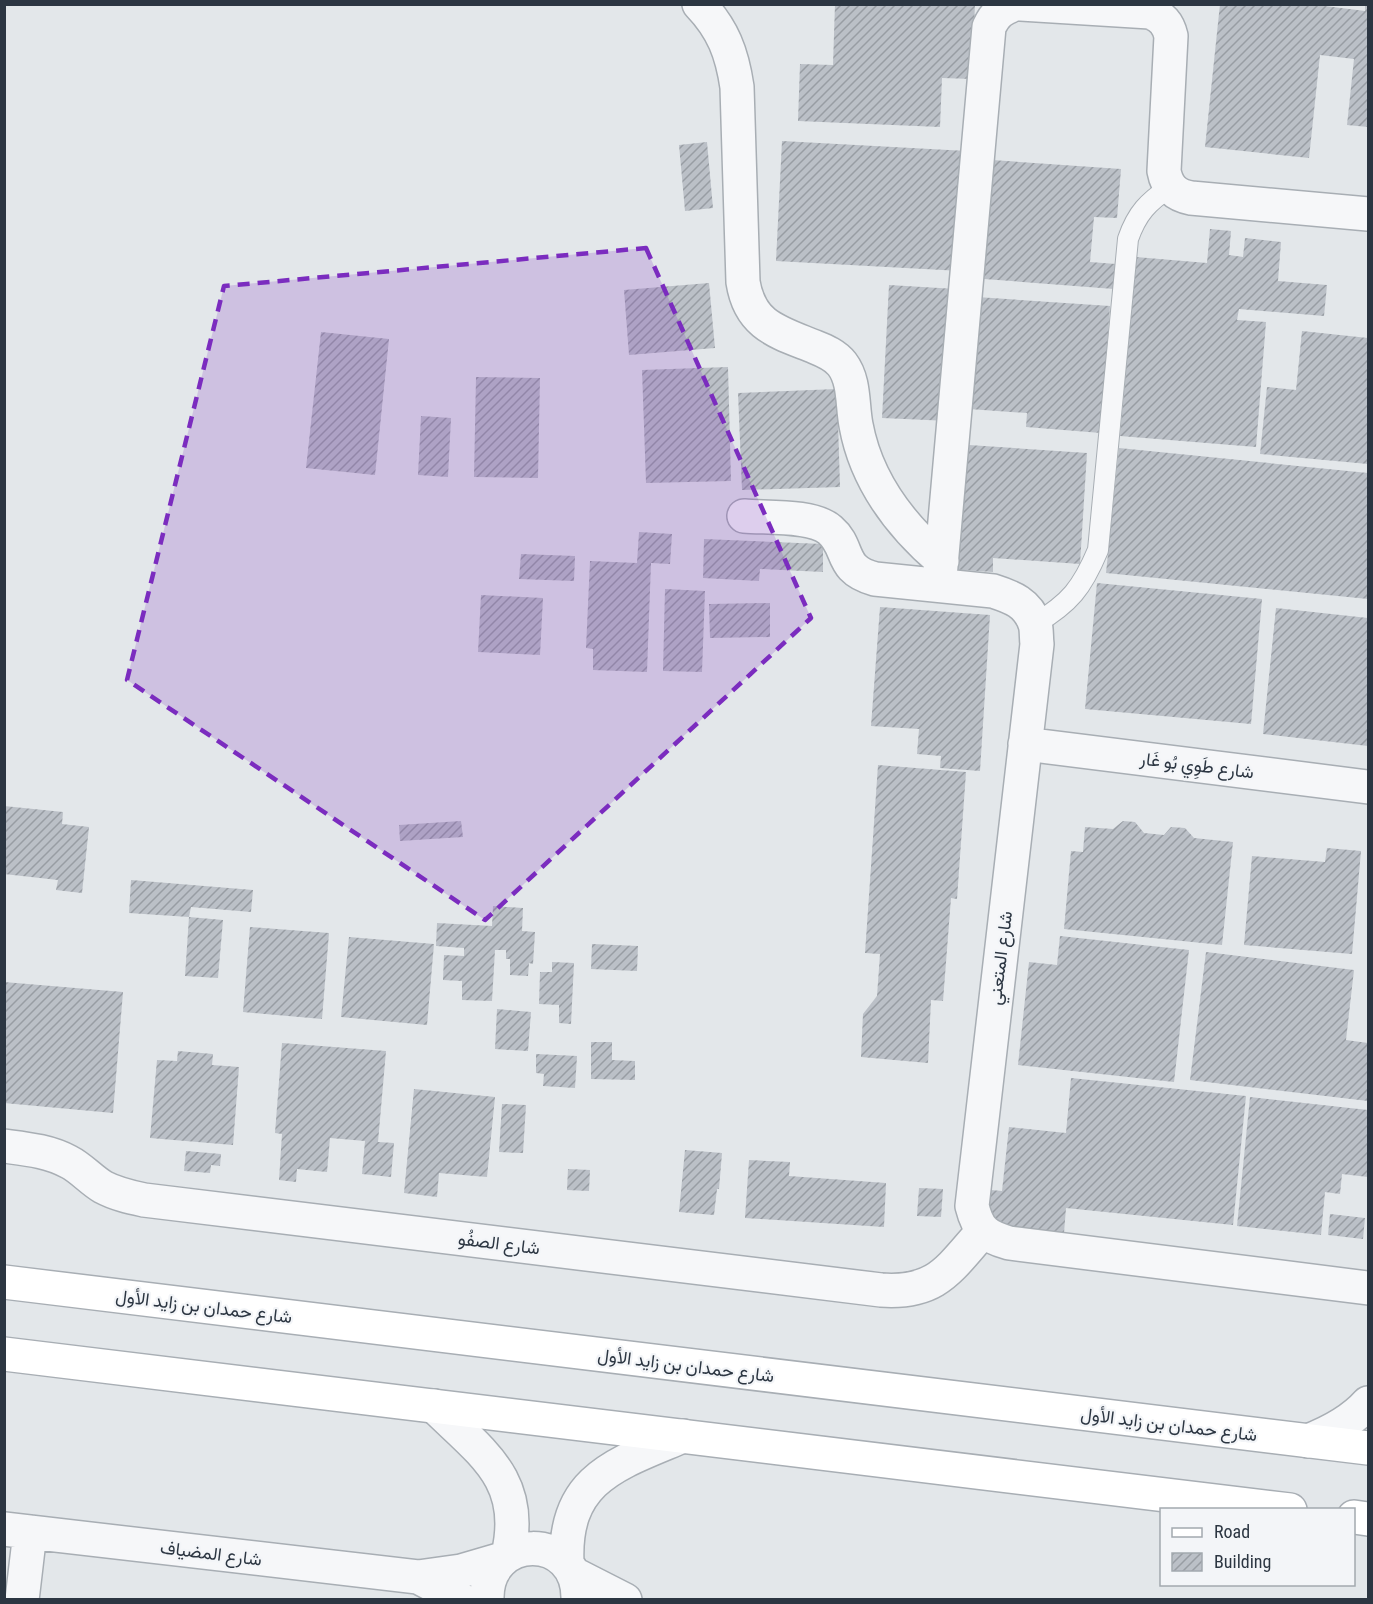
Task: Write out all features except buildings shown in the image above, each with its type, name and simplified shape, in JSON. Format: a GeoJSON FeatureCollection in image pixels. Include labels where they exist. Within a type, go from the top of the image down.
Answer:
{"type":"FeatureCollection","features":[{"type":"Feature","properties":{"kind":"main road","name":"شارع حمدان بن زايد الأول"},"geometry":{"type":"LineString","coordinates":[[4,1282],[1368,1448]]}},
{"type":"Feature","properties":{"kind":"main road"},"geometry":{"type":"LineString","coordinates":[[4,1354],[1282,1508]]}},
{"type":"Feature","properties":{"kind":"street"},"geometry":{"type":"LineString","coordinates":[[699,4],[719,30],[734,67],[737,87],[743,282],[750,308],[760,320],[773,329],[830,353],[840,362],[851,384],[858,436],[873,477],[889,505],[922,544],[941,573]]}},
{"type":"Feature","properties":{"kind":"street"},"geometry":{"type":"LineString","coordinates":[[941,573],[989,27],[999,11],[1016,4]]}},
{"type":"Feature","properties":{"kind":"street"},"geometry":{"type":"LineString","coordinates":[[1021,4],[1150,12],[1163,19],[1169,27],[1171,36],[1164,171],[1170,187],[1182,196],[1368,214]]}},
{"type":"Feature","properties":{"kind":"street"},"geometry":{"type":"LineString","coordinates":[[744,516],[807,520],[819,523],[838,539],[848,561],[864,576],[875,579],[941,573],[1012,597],[1027,609],[1035,624]]}},
{"type":"Feature","properties":{"kind":"street","name":"شارع المتعني"},"geometry":{"type":"LineString","coordinates":[[983,1231],[975,1220],[972,1206],[1037,644],[1035,624]]}},
{"type":"Feature","properties":{"kind":"street","name":"شارع طَوِي بُو غَار"},"geometry":{"type":"LineString","coordinates":[[1025,744],[1368,788]]}},
{"type":"Feature","properties":{"kind":"street","name":"شارع الصفُو"},"geometry":{"type":"LineString","coordinates":[[4,1146],[53,1155],[71,1162],[103,1187],[122,1195],[144,1200],[881,1290],[899,1291],[917,1288],[934,1281],[949,1270],[983,1231]]}},
{"type":"Feature","properties":{"kind":"street"},"geometry":{"type":"LineString","coordinates":[[983,1231],[993,1238],[1009,1243],[1368,1288]]}},
{"type":"Feature","properties":{"kind":"street"},"geometry":{"type":"LineString","coordinates":[[1308,1441],[1350,1420],[1368,1403]]}},
{"type":"Feature","properties":{"kind":"street"},"geometry":{"type":"LineString","coordinates":[[434,1406],[496,1468],[510,1501],[513,1519],[512,1538],[505,1557],[490,1577],[487,1599]]}},
{"type":"Feature","properties":{"kind":"street"},"geometry":{"type":"LineString","coordinates":[[625,1599],[573,1579],[566,1545],[568,1527],[584,1494],[610,1469],[683,1437]]}},
{"type":"Feature","properties":{"kind":"street"},"geometry":{"type":"LineString","coordinates":[[17,1530],[22,1599]]}},
{"type":"Feature","properties":{"kind":"street","name":"شارع المضياف"},"geometry":{"type":"LineString","coordinates":[[17,1530],[418,1577],[461,1571],[520,1550],[545,1549],[557,1555],[573,1579]]}},
{"type":"Feature","properties":{"kind":"street","name":"شارع المضياف"},"geometry":{"type":"LineString","coordinates":[[418,1577],[462,1599]]}},
{"type":"Feature","properties":{"kind":"lane"},"geometry":{"type":"LineString","coordinates":[[1035,624],[1056,611],[1074,594],[1088,573],[1098,550],[1128,239],[1133,223],[1141,210],[1170,187]]}},
{"type":"Feature","properties":{"kind":"highlighted area"},"geometry":{"type":"Polygon","coordinates":[[[646,248],[811,618],[485,920],[127,680],[224,286],[646,248]]]}}]}
